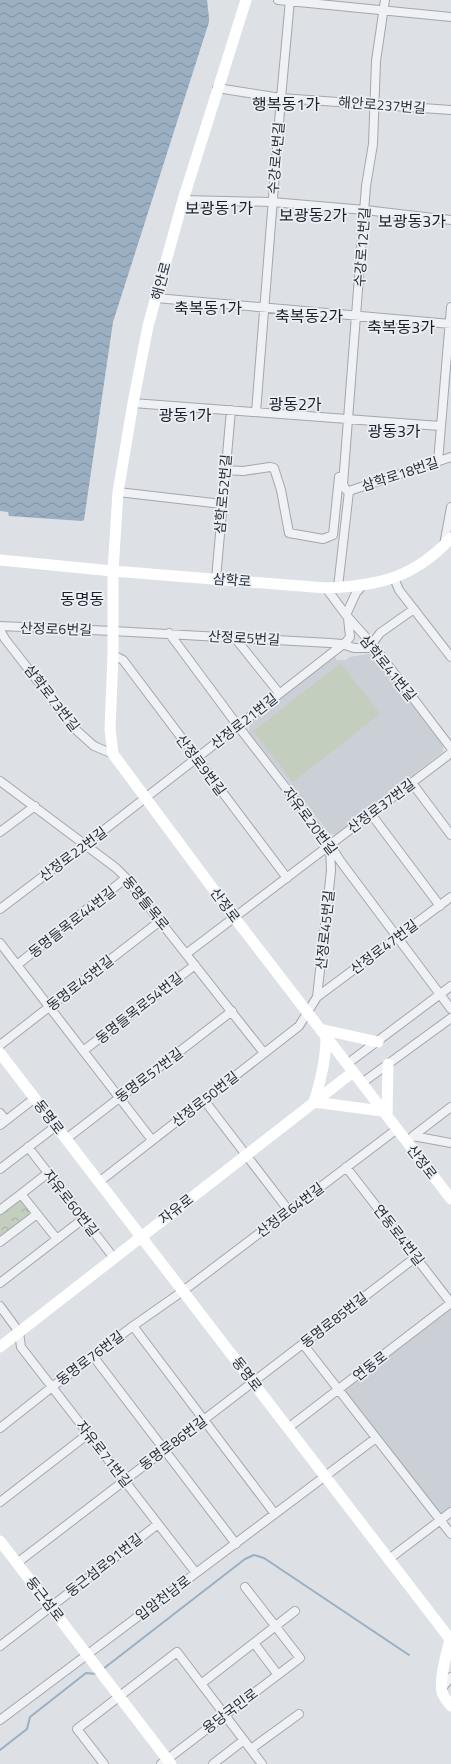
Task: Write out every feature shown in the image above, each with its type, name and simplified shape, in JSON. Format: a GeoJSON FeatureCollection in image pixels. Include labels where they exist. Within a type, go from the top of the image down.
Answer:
{"type":"FeatureCollection","features":[{"type":"Feature","properties":{"kind":"street","name":"해안로"},"geometry":{"type":"LineString","coordinates":[[113,571],[118,492],[148,326],[183,200],[217,88],[246,0]]}},
{"type":"Feature","properties":{"kind":"street"},"geometry":{"type":"LineString","coordinates":[[278,0],[451,17]]}},
{"type":"Feature","properties":{"kind":"street","name":"수강로12번길"},"geometry":{"type":"LineString","coordinates":[[349,491],[346,490],[344,484],[345,461],[366,186],[373,144],[376,105],[376,61],[385,0]]}},
{"type":"Feature","properties":{"kind":"street","name":"수강로4번길"},"geometry":{"type":"LineString","coordinates":[[256,412],[272,202],[290,1]]}},
{"type":"Feature","properties":{"kind":"street","name":"해안로237번길"},"geometry":{"type":"LineString","coordinates":[[217,88],[281,98],[451,110]]}},
{"type":"Feature","properties":{"kind":"street"},"geometry":{"type":"LineString","coordinates":[[183,200],[272,202],[365,210],[451,220]]}},
{"type":"Feature","properties":{"kind":"street"},"geometry":{"type":"LineString","coordinates":[[156,298],[450,324]]}},
{"type":"Feature","properties":{"kind":"street"},"geometry":{"type":"LineString","coordinates":[[438,462],[451,307]]}},
{"type":"Feature","properties":{"kind":"street"},"geometry":{"type":"LineString","coordinates":[[133,403],[440,426]]}},
{"type":"Feature","properties":{"kind":"street","name":"삼학로52번길"},"geometry":{"type":"LineString","coordinates":[[216,579],[231,410]]}},
{"type":"Feature","properties":{"kind":"street","name":"삼학로18번길"},"geometry":{"type":"LineString","coordinates":[[338,587],[349,491],[451,457]]}},
{"type":"Feature","properties":{"kind":"street"},"geometry":{"type":"LineString","coordinates":[[225,470],[243,471],[270,467],[274,468],[281,490],[289,532],[323,539],[333,535],[341,463],[345,461]]}},
{"type":"Feature","properties":{"kind":"street"},"geometry":{"type":"LineString","coordinates":[[118,492],[222,504]]}},
{"type":"Feature","properties":{"kind":"street"},"geometry":{"type":"LineString","coordinates":[[448,542],[451,506]]}},
{"type":"Feature","properties":{"kind":"street","name":"삼학로"},"geometry":{"type":"LineString","coordinates":[[0,560],[113,571],[326,588],[362,586],[394,578],[419,565],[448,542]]}},
{"type":"Feature","properties":{"kind":"street","name":"산정로"},"geometry":{"type":"LineString","coordinates":[[113,571],[113,655],[110,729],[113,754],[234,917],[384,1113],[397,1129],[409,1139],[451,1199]]}},
{"type":"Feature","properties":{"kind":"street"},"geometry":{"type":"LineString","coordinates":[[394,578],[399,590],[451,657]]}},
{"type":"Feature","properties":{"kind":"street"},"geometry":{"type":"LineString","coordinates":[[342,644],[350,637],[347,617],[356,593],[362,586]]}},
{"type":"Feature","properties":{"kind":"street","name":"삼학로41번길"},"geometry":{"type":"LineString","coordinates":[[326,588],[347,617],[373,646],[451,748]]}},
{"type":"Feature","properties":{"kind":"street"},"geometry":{"type":"LineString","coordinates":[[373,646],[380,633],[414,609]]}},
{"type":"Feature","properties":{"kind":"street","name":"산정로6번길"},"geometry":{"type":"LineString","coordinates":[[0,626],[113,630]]}},
{"type":"Feature","properties":{"kind":"street","name":"삼학로73번길"},"geometry":{"type":"LineString","coordinates":[[0,630],[5,639],[75,729],[98,748],[113,754]]}},
{"type":"Feature","properties":{"kind":"street","name":"산정로5번길"},"geometry":{"type":"LineString","coordinates":[[113,630],[342,644],[354,648],[373,646]]}},
{"type":"Feature","properties":{"kind":"street","name":"자유로20번길"},"geometry":{"type":"LineString","coordinates":[[169,633],[238,726],[330,845],[341,862],[451,1008]]}},
{"type":"Feature","properties":{"kind":"street"},"geometry":{"type":"LineString","coordinates":[[235,638],[279,693]]}},
{"type":"Feature","properties":{"kind":"street","name":"산정로21번길"},"geometry":{"type":"LineString","coordinates":[[145,798],[342,644]]}},
{"type":"Feature","properties":{"kind":"street","name":"산정로9번길"},"geometry":{"type":"LineString","coordinates":[[113,655],[123,660],[287,878]]}},
{"type":"Feature","properties":{"kind":"street","name":"산정로37번길"},"geometry":{"type":"LineString","coordinates":[[186,954],[451,753]]}},
{"type":"Feature","properties":{"kind":"street","name":"동명들목로"},"geometry":{"type":"LineString","coordinates":[[0,781],[86,844],[126,878],[264,1053]]}},
{"type":"Feature","properties":{"kind":"street"},"geometry":{"type":"LineString","coordinates":[[412,783],[451,835]]}},
{"type":"Feature","properties":{"kind":"street","name":"산정로22번길"},"geometry":{"type":"LineString","coordinates":[[0,909],[145,798]]}},
{"type":"Feature","properties":{"kind":"street"},"geometry":{"type":"LineString","coordinates":[[0,832],[35,806]]}},
{"type":"Feature","properties":{"kind":"street"},"geometry":{"type":"LineString","coordinates":[[371,814],[440,906]]}},
{"type":"Feature","properties":{"kind":"street","name":"산정로45번길"},"geometry":{"type":"LineString","coordinates":[[307,1012],[317,997],[331,871],[330,845]]}},
{"type":"Feature","properties":{"kind":"street","name":"동명들목로44번길"},"geometry":{"type":"LineString","coordinates":[[17,965],[126,878]]}},
{"type":"Feature","properties":{"kind":"street","name":"산정로47번길"},"geometry":{"type":"LineString","coordinates":[[317,997],[451,897]]}},
{"type":"Feature","properties":{"kind":"street","name":"동명로45번길"},"geometry":{"type":"LineString","coordinates":[[0,1045],[160,921]]}},
{"type":"Feature","properties":{"kind":"street"},"geometry":{"type":"LineString","coordinates":[[0,943],[152,1140]]}},
{"type":"Feature","properties":{"kind":"street","name":"동명들목로54번길"},"geometry":{"type":"LineString","coordinates":[[83,1051],[195,965]]}},
{"type":"Feature","properties":{"kind":"street","name":"자유로"},"geometry":{"type":"LineString","coordinates":[[0,1347],[314,1102],[378,1042],[451,986]]}},
{"type":"Feature","properties":{"kind":"street","name":"동명로57번길"},"geometry":{"type":"LineString","coordinates":[[66,1139],[232,1011]]}},
{"type":"Feature","properties":{"kind":"street","name":"산정로50번길"},"geometry":{"type":"LineString","coordinates":[[99,1182],[299,1026],[307,1012]]}},
{"type":"Feature","properties":{"kind":"street"},"geometry":{"type":"LineString","coordinates":[[362,1084],[451,1018]]}},
{"type":"Feature","properties":{"kind":"street"},"geometry":{"type":"LineString","coordinates":[[378,1042],[323,1033],[326,1055],[324,1068],[314,1102],[384,1113],[388,1064]]}},
{"type":"Feature","properties":{"kind":"street","name":"동명로"},"geometry":{"type":"LineString","coordinates":[[0,1053],[451,1638],[445,1664],[442,1688]]}},
{"type":"Feature","properties":{"kind":"street"},"geometry":{"type":"LineString","coordinates":[[0,1113],[3,1123],[35,1098]]}},
{"type":"Feature","properties":{"kind":"street"},"geometry":{"type":"LineString","coordinates":[[204,1100],[289,1211]]}},
{"type":"Feature","properties":{"kind":"street"},"geometry":{"type":"LineString","coordinates":[[409,1139],[451,1107]]}},
{"type":"Feature","properties":{"kind":"street"},"geometry":{"type":"LineString","coordinates":[[0,1168],[56,1126]]}},
{"type":"Feature","properties":{"kind":"street","name":"산정로64번길"},"geometry":{"type":"LineString","coordinates":[[183,1291],[397,1129]]}},
{"type":"Feature","properties":{"kind":"street"},"geometry":{"type":"LineString","coordinates":[[409,1139],[451,1142]]}},
{"type":"Feature","properties":{"kind":"street","name":"자유로60번길"},"geometry":{"type":"LineString","coordinates":[[28,1147],[114,1258]]}},
{"type":"Feature","properties":{"kind":"street","name":"연동로4번길"},"geometry":{"type":"LineString","coordinates":[[346,1167],[451,1303]]}},
{"type":"Feature","properties":{"kind":"street"},"geometry":{"type":"LineString","coordinates":[[0,1210],[48,1173]]}},
{"type":"Feature","properties":{"kind":"street"},"geometry":{"type":"LineString","coordinates":[[22,1194],[57,1239]]}},
{"type":"Feature","properties":{"kind":"street"},"geometry":{"type":"LineString","coordinates":[[0,1242],[37,1214]]}},
{"type":"Feature","properties":{"kind":"street"},"geometry":{"type":"LineString","coordinates":[[0,1284],[83,1219]]}},
{"type":"Feature","properties":{"kind":"street","name":"동명로85번길"},"geometry":{"type":"LineString","coordinates":[[253,1382],[416,1257]]}},
{"type":"Feature","properties":{"kind":"street","name":"동명로76번길"},"geometry":{"type":"LineString","coordinates":[[0,1428],[133,1326],[183,1291]]}},
{"type":"Feature","properties":{"kind":"street","name":"연동로"},"geometry":{"type":"LineString","coordinates":[[288,1428],[451,1303]]}},
{"type":"Feature","properties":{"kind":"street"},"geometry":{"type":"LineString","coordinates":[[0,1306],[19,1332]]}},
{"type":"Feature","properties":{"kind":"street"},"geometry":{"type":"LineString","coordinates":[[133,1326],[275,1514]]}},
{"type":"Feature","properties":{"kind":"street","name":"자유로71번길"},"geometry":{"type":"LineString","coordinates":[[19,1332],[21,1347],[196,1573]]}},
{"type":"Feature","properties":{"kind":"street"},"geometry":{"type":"LineString","coordinates":[[303,1344],[451,1534]]}},
{"type":"Feature","properties":{"kind":"street"},"geometry":{"type":"LineString","coordinates":[[93,1356],[236,1544]]}},
{"type":"Feature","properties":{"kind":"street","name":"동명로86번길"},"geometry":{"type":"LineString","coordinates":[[17,1563],[253,1382]]}},
{"type":"Feature","properties":{"kind":"street"},"geometry":{"type":"LineString","coordinates":[[0,1502],[88,1434]]}},
{"type":"Feature","properties":{"kind":"street","name":"입암천남로"},"geometry":{"type":"LineString","coordinates":[[0,1720],[89,1656],[196,1573],[376,1438]]}},
{"type":"Feature","properties":{"kind":"street"},"geometry":{"type":"LineString","coordinates":[[389,1559],[451,1512]]}},
{"type":"Feature","properties":{"kind":"street","name":"둥근섬로91번길"},"geometry":{"type":"LineString","coordinates":[[0,1646],[158,1524]]}},
{"type":"Feature","properties":{"kind":"street","name":"둥근섬로"},"geometry":{"type":"LineString","coordinates":[[0,1541],[120,1696]]}},
{"type":"Feature","properties":{"kind":"street"},"geometry":{"type":"LineString","coordinates":[[245,1586],[275,1626]]}},
{"type":"Feature","properties":{"kind":"street"},"geometry":{"type":"LineString","coordinates":[[201,1684],[295,1611]]}},
{"type":"Feature","properties":{"kind":"street","name":"용당국민로"},"geometry":{"type":"LineString","coordinates":[[166,1762],[300,1658],[275,1626]]}},
{"type":"Feature","properties":{"kind":"street"},"geometry":{"type":"LineString","coordinates":[[254,1643],[278,1675]]}},
{"type":"Feature","properties":{"kind":"street"},"geometry":{"type":"LineString","coordinates":[[104,1764],[77,1729],[177,1652],[262,1764]]}},
{"type":"Feature","properties":{"kind":"street"},"geometry":{"type":"LineString","coordinates":[[451,1677],[442,1688],[446,1699],[451,1706]]}},
{"type":"Feature","properties":{"kind":"street"},"geometry":{"type":"LineString","coordinates":[[120,1696],[166,1762]]}},
{"type":"Feature","properties":{"kind":"street"},"geometry":{"type":"LineString","coordinates":[[250,1749],[299,1714]]}},
{"type":"Feature","properties":{"kind":"street"},"geometry":{"type":"LineString","coordinates":[[213,1764],[244,1740]]}},
{"type":"Feature","properties":{"kind":"shaded area"},"geometry":{"type":"Polygon","coordinates":[[[374,653],[443,745],[443,752],[335,835],[329,833],[249,732],[250,723],[333,654],[337,660],[346,660],[350,657],[374,653]]]}},
{"type":"Feature","properties":{"kind":"shaded area"},"geometry":{"type":"Polygon","coordinates":[[[451,1309],[451,1508],[440,1516],[344,1391],[451,1309]]]}},
{"type":"Feature","properties":{"kind":"green space"},"geometry":{"type":"Polygon","coordinates":[[[341,663],[380,714],[293,782],[253,731],[341,663]]]}},
{"type":"Feature","properties":{"kind":"green space"},"geometry":{"type":"Polygon","coordinates":[[[21,1197],[33,1212],[0,1238],[0,1213],[21,1197]]]}},
{"type":"Feature","properties":{"kind":"water"},"geometry":{"type":"Polygon","coordinates":[[[0,0],[207,0],[209,22],[113,322],[84,520],[82,521],[9,516],[8,512],[0,511],[0,0]]]}},
{"type":"Feature","properties":{"kind":"waterway"},"geometry":{"type":"LineString","coordinates":[[103,1669],[245,1559],[254,1555],[264,1558],[409,1655]]}},
{"type":"Feature","properties":{"kind":"waterway"},"geometry":{"type":"LineString","coordinates":[[0,1750],[27,1729],[30,1717],[86,1673],[96,1674]]}},
{"type":"Feature","properties":{"kind":"district","name":"행복동1가"},"geometry":{"type":"Point","coordinates":[286,104]}},
{"type":"Feature","properties":{"kind":"district","name":"보광동1가"},"geometry":{"type":"Point","coordinates":[219,208]}},
{"type":"Feature","properties":{"kind":"district","name":"보광동2가"},"geometry":{"type":"Point","coordinates":[313,215]}},
{"type":"Feature","properties":{"kind":"district","name":"보광동3가"},"geometry":{"type":"Point","coordinates":[412,221]}},
{"type":"Feature","properties":{"kind":"district","name":"축복동1가"},"geometry":{"type":"Point","coordinates":[208,308]}},
{"type":"Feature","properties":{"kind":"district","name":"축복동2가"},"geometry":{"type":"Point","coordinates":[309,316]}},
{"type":"Feature","properties":{"kind":"district","name":"축복동3가"},"geometry":{"type":"Point","coordinates":[401,327]}},
{"type":"Feature","properties":{"kind":"district","name":"광동2가"},"geometry":{"type":"Point","coordinates":[295,404]}},
{"type":"Feature","properties":{"kind":"district","name":"광동1가"},"geometry":{"type":"Point","coordinates":[185,415]}},
{"type":"Feature","properties":{"kind":"district","name":"광동3가"},"geometry":{"type":"Point","coordinates":[394,431]}},
{"type":"Feature","properties":{"kind":"district","name":"동명동"},"geometry":{"type":"Point","coordinates":[82,599]}}]}
